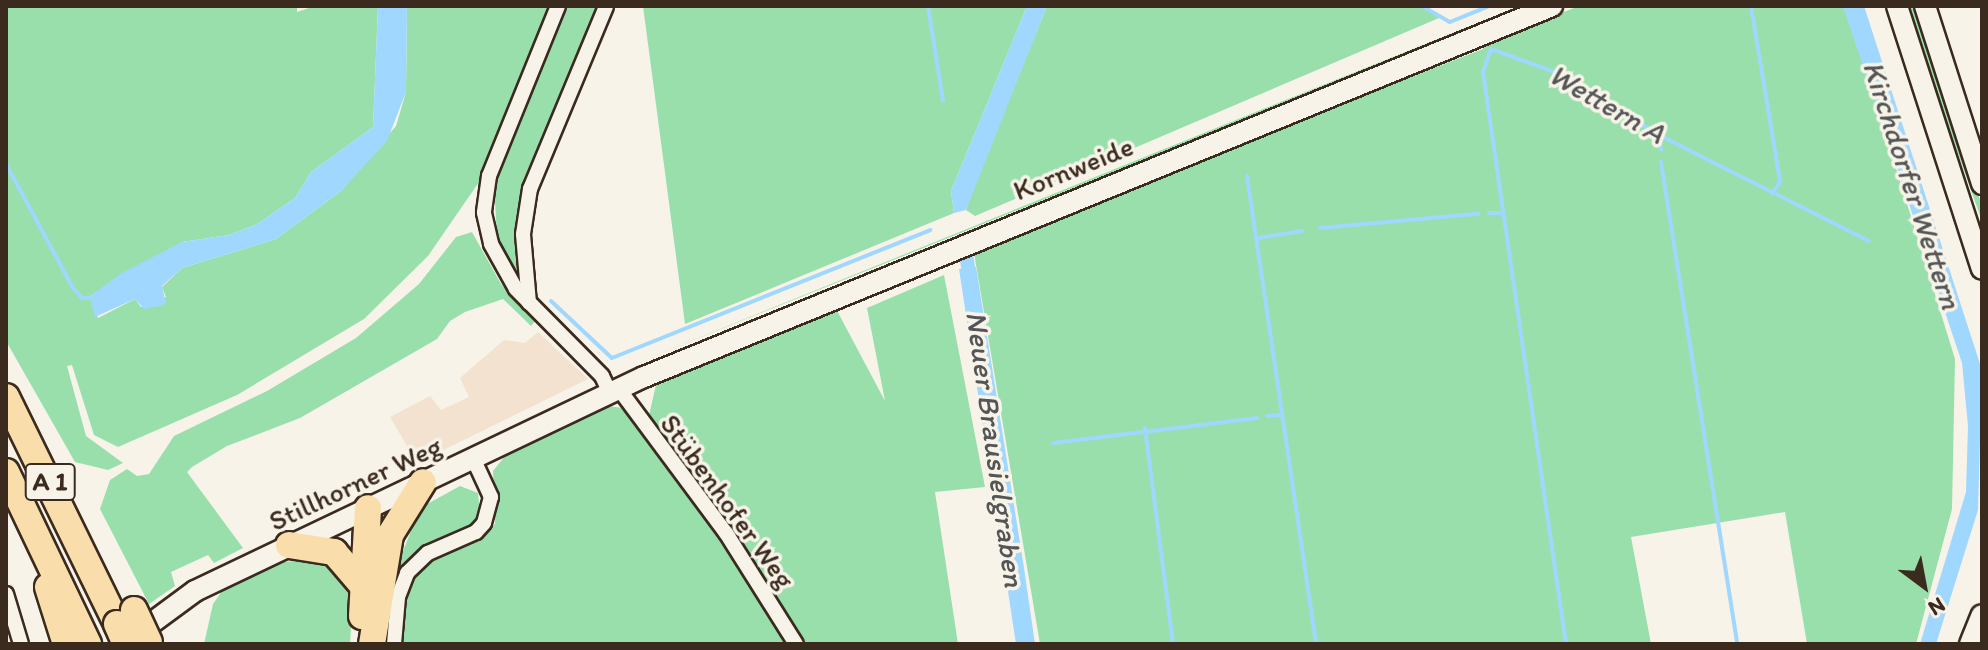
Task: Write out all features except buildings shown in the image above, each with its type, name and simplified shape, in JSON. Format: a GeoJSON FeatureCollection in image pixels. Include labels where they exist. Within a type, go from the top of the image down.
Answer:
{"type":"FeatureCollection","features":[{"type":"Feature","properties":{"kind":"highway","name":"A 1"},"geometry":{"type":"LineString","coordinates":[[6,397],[93,567],[134,634]]}},
{"type":"Feature","properties":{"kind":"highway","name":"A 1"},"geometry":{"type":"LineString","coordinates":[[6,472],[88,644]]}},
{"type":"Feature","properties":{"kind":"highway"},"geometry":{"type":"LineString","coordinates":[[372,644],[390,535],[423,482]]}},
{"type":"Feature","properties":{"kind":"highway"},"geometry":{"type":"LineString","coordinates":[[368,508],[390,535]]}},
{"type":"Feature","properties":{"kind":"highway"},"geometry":{"type":"LineString","coordinates":[[358,644],[368,508]]}},
{"type":"Feature","properties":{"kind":"highway"},"geometry":{"type":"LineString","coordinates":[[289,545],[334,552],[364,587]]}},
{"type":"Feature","properties":{"kind":"highway"},"geometry":{"type":"LineString","coordinates":[[48,556],[48,593],[66,644]]}},
{"type":"Feature","properties":{"kind":"main road","name":"Kornweide"},"geometry":{"type":"LineString","coordinates":[[614,391],[928,257],[1552,6]]}},
{"type":"Feature","properties":{"kind":"main road"},"geometry":{"type":"LineString","coordinates":[[1897,6],[1982,269]]}},
{"type":"Feature","properties":{"kind":"main road"},"geometry":{"type":"LineString","coordinates":[[1925,6],[1982,184]]}},
{"type":"Feature","properties":{"kind":"main road","name":"Stillhorner Weg"},"geometry":{"type":"LineString","coordinates":[[134,634],[195,591],[614,391]]}},
{"type":"Feature","properties":{"kind":"main road"},"geometry":{"type":"LineString","coordinates":[[1970,644],[1982,615]]}},
{"type":"Feature","properties":{"kind":"street","name":"Stübenhofer Weg"},"geometry":{"type":"LineString","coordinates":[[558,6],[486,189],[484,213],[491,244],[529,303],[602,376],[726,533],[796,644]]}},
{"type":"Feature","properties":{"kind":"street"},"geometry":{"type":"LineString","coordinates":[[529,303],[523,234],[530,189],[606,6]]}},
{"type":"Feature","properties":{"kind":"street"},"geometry":{"type":"LineString","coordinates":[[394,644],[398,597],[407,573],[428,553],[476,532],[484,523],[491,497],[473,458]]}},
{"type":"Feature","properties":{"kind":"street"},"geometry":{"type":"LineString","coordinates":[[6,594],[21,644]]}},
{"type":"Feature","properties":{"kind":"shaded area"},"geometry":{"type":"Polygon","coordinates":[[[538,332],[588,379],[417,463],[390,417],[430,396],[441,410],[469,397],[460,378],[504,340],[525,343],[538,332]]]}},
{"type":"Feature","properties":{"kind":"green space"},"geometry":{"type":"Polygon","coordinates":[[[6,6],[297,6],[297,12],[315,6],[378,6],[373,127],[311,172],[295,198],[257,224],[229,235],[182,242],[90,296],[98,318],[135,299],[141,307],[166,297],[162,287],[182,268],[276,239],[341,191],[396,126],[406,92],[407,6],[551,6],[479,182],[428,256],[364,319],[237,395],[118,447],[94,435],[72,365],[67,366],[86,436],[123,463],[108,470],[75,462],[6,341],[6,6]]]}},
{"type":"Feature","properties":{"kind":"green space"},"geometry":{"type":"Polygon","coordinates":[[[564,6],[601,6],[525,176],[516,233],[524,281],[520,282],[497,236],[494,183],[564,6]]]}},
{"type":"Feature","properties":{"kind":"green space"},"geometry":{"type":"Polygon","coordinates":[[[643,6],[1027,6],[951,191],[954,213],[685,324],[643,6]]]}},
{"type":"Feature","properties":{"kind":"green space"},"geometry":{"type":"Polygon","coordinates":[[[1047,6],[1423,6],[1439,18],[975,216],[966,210],[973,188],[1047,6]]]}},
{"type":"Feature","properties":{"kind":"green space"},"geometry":{"type":"Polygon","coordinates":[[[1520,6],[1528,6],[651,357],[1263,109],[1520,6]]]}},
{"type":"Feature","properties":{"kind":"green space"},"geometry":{"type":"Polygon","coordinates":[[[1579,6],[1846,6],[1955,359],[1952,509],[1916,644],[1807,644],[1785,512],[1631,537],[1651,644],[1040,644],[973,247],[1483,49],[1483,44],[1579,6]]]}},
{"type":"Feature","properties":{"kind":"green space"},"geometry":{"type":"Polygon","coordinates":[[[1905,6],[1917,6],[1982,206],[1982,221],[1905,6]]]}},
{"type":"Feature","properties":{"kind":"green space"},"geometry":{"type":"Polygon","coordinates":[[[472,232],[501,284],[535,321],[531,326],[503,299],[465,312],[450,321],[437,339],[300,418],[227,446],[192,467],[187,472],[243,548],[214,563],[208,555],[171,572],[175,586],[149,604],[100,509],[110,480],[127,469],[137,476],[149,474],[174,436],[267,391],[356,338],[419,284],[456,237],[472,232]]]}},
{"type":"Feature","properties":{"kind":"green space"},"geometry":{"type":"Polygon","coordinates":[[[944,275],[985,487],[935,492],[958,644],[804,644],[730,532],[647,424],[656,385],[834,305],[885,401],[867,308],[944,275]]]}},
{"type":"Feature","properties":{"kind":"green space"},"geometry":{"type":"Polygon","coordinates":[[[609,406],[622,408],[721,538],[790,644],[401,644],[405,599],[419,567],[495,524],[493,471],[505,456],[609,406]]]}},
{"type":"Feature","properties":{"kind":"green space"},"geometry":{"type":"Polygon","coordinates":[[[460,486],[478,493],[480,515],[472,526],[419,551],[396,569],[420,508],[460,486]]]}},
{"type":"Feature","properties":{"kind":"green space"},"geometry":{"type":"Polygon","coordinates":[[[312,559],[329,564],[353,592],[350,644],[204,644],[213,604],[227,584],[266,564],[312,559]]]}},
{"type":"Feature","properties":{"kind":"water"},"geometry":{"type":"Polygon","coordinates":[[[378,6],[407,6],[406,92],[387,141],[341,191],[276,239],[182,268],[162,286],[166,303],[160,306],[144,309],[135,299],[95,317],[90,296],[122,273],[182,242],[229,235],[257,224],[295,198],[311,172],[373,127],[378,6]]]}},
{"type":"Feature","properties":{"kind":"water"},"geometry":{"type":"Polygon","coordinates":[[[1027,6],[1047,6],[966,210],[954,213],[951,191],[1027,6]]]}},
{"type":"Feature","properties":{"kind":"water","name":"Kirchdorfer Wettern"},"geometry":{"type":"Polygon","coordinates":[[[1843,6],[1864,6],[1982,370],[1978,510],[1936,644],[1920,644],[1966,492],[1968,426],[1962,363],[1843,6]]]}},
{"type":"Feature","properties":{"kind":"water"},"geometry":{"type":"Polygon","coordinates":[[[976,267],[1035,644],[1016,644],[959,269],[976,267]]]}},
{"type":"Feature","properties":{"kind":"waterway"},"geometry":{"type":"LineString","coordinates":[[928,6],[943,101]]}},
{"type":"Feature","properties":{"kind":"waterway"},"geometry":{"type":"LineString","coordinates":[[1422,6],[1450,22],[1489,6]]}},
{"type":"Feature","properties":{"kind":"waterway"},"geometry":{"type":"LineString","coordinates":[[1751,6],[1780,182],[1772,194]]}},
{"type":"Feature","properties":{"kind":"waterway","name":"Wettern A"},"geometry":{"type":"LineString","coordinates":[[1566,644],[1483,72],[1491,49],[1560,74],[1657,134],[1869,241]]}},
{"type":"Feature","properties":{"kind":"waterway"},"geometry":{"type":"LineString","coordinates":[[1657,134],[1661,149]]}},
{"type":"Feature","properties":{"kind":"waterway"},"geometry":{"type":"LineString","coordinates":[[1661,162],[1737,644]]}},
{"type":"Feature","properties":{"kind":"waterway"},"geometry":{"type":"LineString","coordinates":[[6,164],[73,288],[82,298],[93,298]]}},
{"type":"Feature","properties":{"kind":"waterway"},"geometry":{"type":"LineString","coordinates":[[1247,176],[1316,644]]}},
{"type":"Feature","properties":{"kind":"waterway"},"geometry":{"type":"LineString","coordinates":[[1489,213],[1502,213]]}},
{"type":"Feature","properties":{"kind":"waterway"},"geometry":{"type":"LineString","coordinates":[[1320,228],[1478,214]]}},
{"type":"Feature","properties":{"kind":"waterway"},"geometry":{"type":"LineString","coordinates":[[551,301],[612,358],[930,230]]}},
{"type":"Feature","properties":{"kind":"waterway"},"geometry":{"type":"LineString","coordinates":[[1257,238],[1302,231]]}},
{"type":"Feature","properties":{"kind":"waterway","name":"Neuer Brausielgraben"},"geometry":{"type":"LineString","coordinates":[[966,254],[971,284]]}},
{"type":"Feature","properties":{"kind":"waterway"},"geometry":{"type":"LineString","coordinates":[[1267,416],[1281,415]]}},
{"type":"Feature","properties":{"kind":"waterway"},"geometry":{"type":"LineString","coordinates":[[1053,443],[1257,418]]}},
{"type":"Feature","properties":{"kind":"waterway"},"geometry":{"type":"LineString","coordinates":[[1145,428],[1173,644]]}}]}
